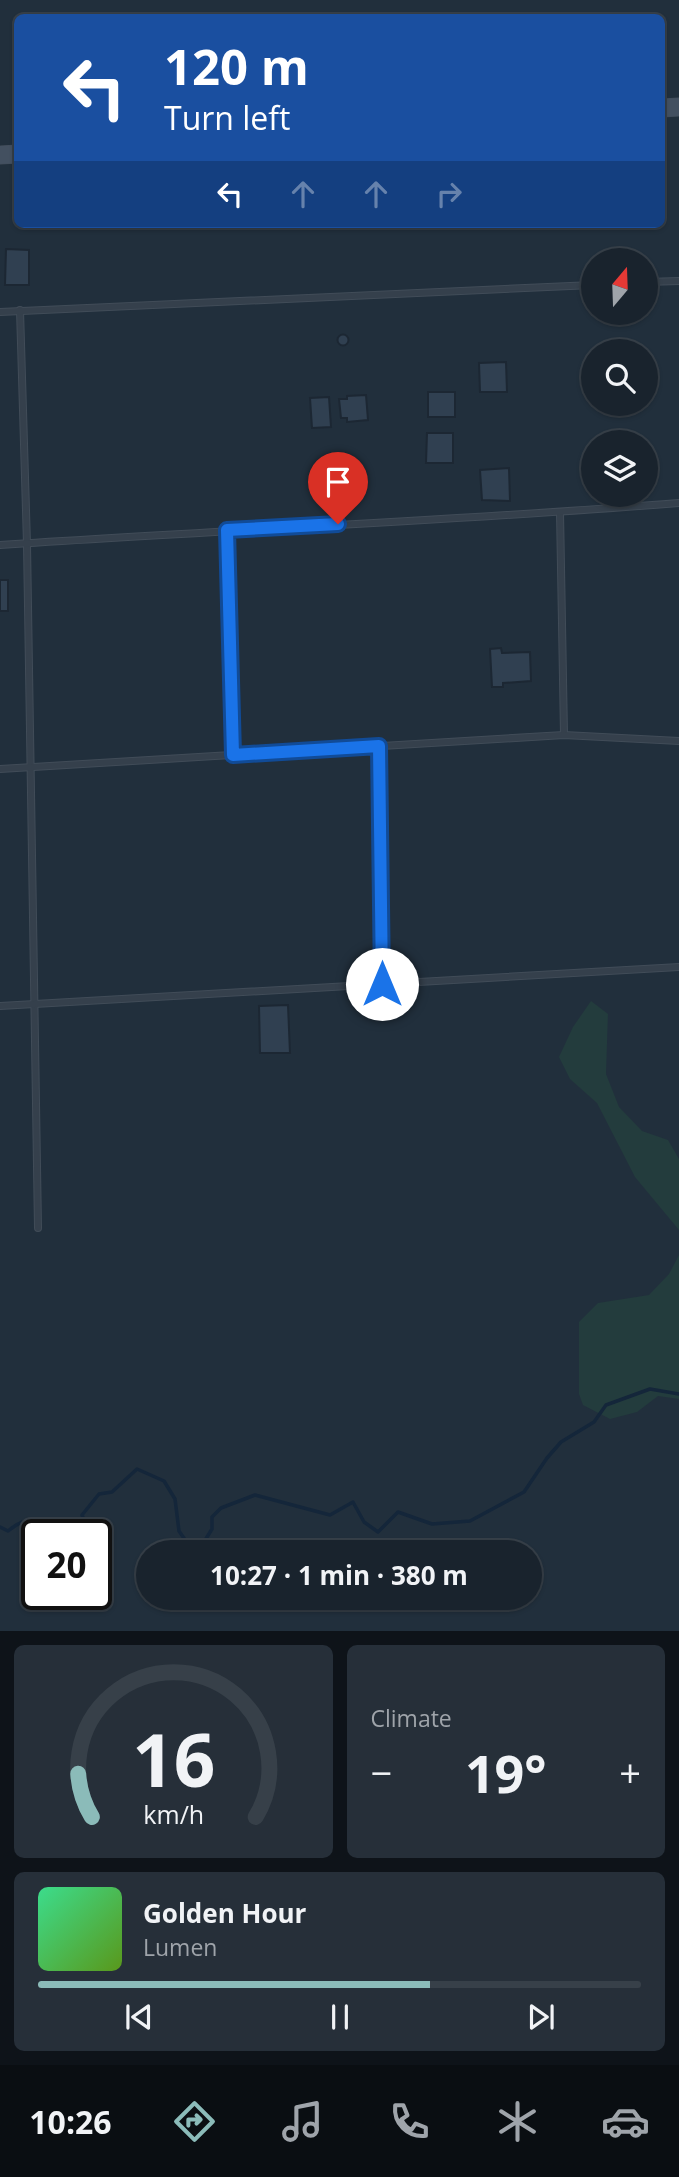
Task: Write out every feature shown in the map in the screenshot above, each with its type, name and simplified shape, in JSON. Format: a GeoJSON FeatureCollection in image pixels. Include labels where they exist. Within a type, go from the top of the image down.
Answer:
{"type":"FeatureCollection","features":[{"type":"Feature","properties":{"kind":"lane"},"geometry":{"type":"LineString","coordinates":[[658,282],[679,281]]}},
{"type":"Feature","properties":{"kind":"lane"},"geometry":{"type":"LineString","coordinates":[[0,312],[581,286]]}},
{"type":"Feature","properties":{"kind":"lane"},"geometry":{"type":"LineString","coordinates":[[20,310],[27,544],[38,1228]]}},
{"type":"Feature","properties":{"kind":"lane"},"geometry":{"type":"LineString","coordinates":[[0,545],[679,503]]}},
{"type":"Feature","properties":{"kind":"lane"},"geometry":{"type":"LineString","coordinates":[[560,512],[564,735]]}},
{"type":"Feature","properties":{"kind":"lane"},"geometry":{"type":"LineString","coordinates":[[227,530],[233,755]]}},
{"type":"Feature","properties":{"kind":"lane"},"geometry":{"type":"LineString","coordinates":[[0,769],[564,735],[679,741]]}},
{"type":"Feature","properties":{"kind":"lane"},"geometry":{"type":"LineString","coordinates":[[379,746],[382,984]]}},
{"type":"Feature","properties":{"kind":"lane"},"geometry":{"type":"LineString","coordinates":[[0,1006],[679,967]]}},
{"type":"Feature","properties":{"kind":"green space"},"geometry":{"type":"Polygon","coordinates":[[[591,1001],[608,1014],[606,1074],[619,1107],[642,1131],[668,1140],[679,1159],[679,1230],[635,1177],[597,1103],[570,1079],[559,1057],[573,1027],[591,1001]]]}},
{"type":"Feature","properties":{"kind":"green space"},"geometry":{"type":"Polygon","coordinates":[[[679,1255],[679,1399],[658,1396],[637,1412],[610,1419],[583,1405],[579,1394],[579,1322],[598,1303],[649,1295],[669,1274],[679,1255]]]}},
{"type":"Feature","properties":{"kind":"building"},"geometry":{"type":"Polygon","coordinates":[[[6,249],[29,250],[29,285],[5,285],[6,249]]]}},
{"type":"Feature","properties":{"kind":"building"},"geometry":{"type":"Polygon","coordinates":[[[343,334],[349,340],[343,346],[337,340],[343,334]]]}},
{"type":"Feature","properties":{"kind":"building"},"geometry":{"type":"Polygon","coordinates":[[[506,362],[507,392],[480,392],[479,363],[506,362]]]}},
{"type":"Feature","properties":{"kind":"building"},"geometry":{"type":"Polygon","coordinates":[[[428,392],[455,392],[455,417],[428,417],[428,392]]]}},
{"type":"Feature","properties":{"kind":"building"},"geometry":{"type":"Polygon","coordinates":[[[366,395],[368,420],[347,422],[347,418],[341,418],[339,399],[366,395]]]}},
{"type":"Feature","properties":{"kind":"building"},"geometry":{"type":"Polygon","coordinates":[[[329,397],[331,427],[312,428],[310,398],[329,397]]]}},
{"type":"Feature","properties":{"kind":"building"},"geometry":{"type":"Polygon","coordinates":[[[427,433],[453,433],[453,463],[426,463],[427,433]]]}},
{"type":"Feature","properties":{"kind":"building"},"geometry":{"type":"Polygon","coordinates":[[[509,468],[510,501],[482,500],[480,470],[509,468]]]}},
{"type":"Feature","properties":{"kind":"building"},"geometry":{"type":"Polygon","coordinates":[[[0,580],[8,580],[8,611],[0,611],[0,580]]]}},
{"type":"Feature","properties":{"kind":"building"},"geometry":{"type":"Polygon","coordinates":[[[501,648],[502,653],[530,652],[531,681],[503,683],[503,687],[492,687],[490,649],[501,648]]]}},
{"type":"Feature","properties":{"kind":"building"},"geometry":{"type":"Polygon","coordinates":[[[288,1005],[290,1053],[260,1053],[259,1006],[288,1005]]]}},
{"type":"Feature","properties":{"kind":"waterway"},"geometry":{"type":"LineString","coordinates":[[0,1527],[8,1531],[30,1520],[61,1531],[80,1530],[84,1520],[82,1515],[99,1494],[112,1492],[137,1469],[164,1481],[175,1499],[179,1531],[190,1547],[199,1550],[212,1529],[212,1517],[221,1508],[255,1495],[330,1515],[353,1502],[364,1522],[378,1532],[398,1512],[432,1524],[470,1521],[524,1492],[561,1442],[594,1422],[606,1405],[650,1389],[679,1394]]}},
{"type":"Feature","properties":{"kind":"route"},"geometry":{"type":"LineString","coordinates":[[338,524],[227,530],[233,755],[379,746],[382,984]]}}]}
